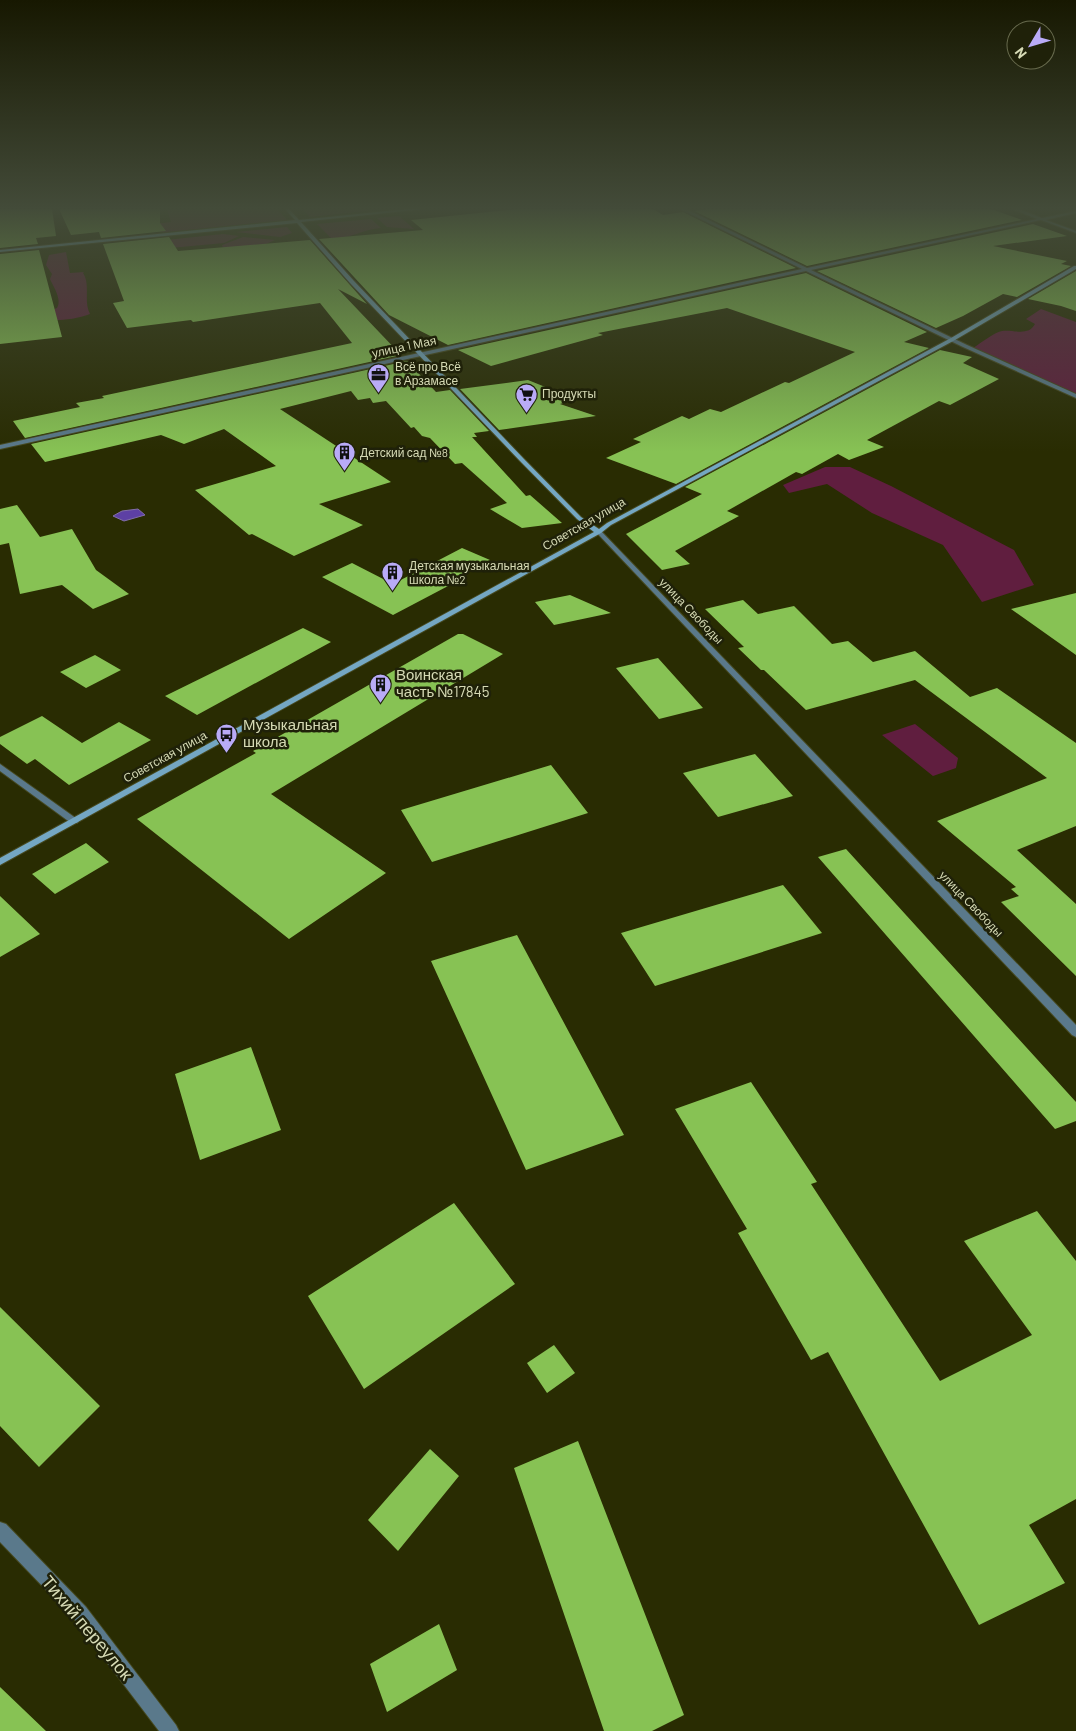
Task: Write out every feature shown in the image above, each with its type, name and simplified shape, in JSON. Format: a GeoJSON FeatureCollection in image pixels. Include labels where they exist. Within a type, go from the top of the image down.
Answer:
{"type":"FeatureCollection","features":[{"type":"Feature","properties":{"kind":"street","name":"улица Свободы"},"geometry":{"type":"LineString","coordinates":[[360,290],[579,518],[599,532],[1076,1032]]}},
{"type":"Feature","properties":{"kind":"street","name":"улица 1 Мая"},"geometry":{"type":"LineString","coordinates":[[0,447],[714,290]]}},
{"type":"Feature","properties":{"kind":"street"},"geometry":{"type":"LineString","coordinates":[[851,290],[1076,396]]}},
{"type":"Feature","properties":{"kind":"street","name":"Советская улица"},"geometry":{"type":"LineString","coordinates":[[0,862],[599,532],[609,524],[650,501],[952,339],[1037,290]]}},
{"type":"Feature","properties":{"kind":"street"},"geometry":{"type":"LineString","coordinates":[[0,767],[74,821]]}},
{"type":"Feature","properties":{"kind":"street","name":"Тихий переулок"},"geometry":{"type":"LineString","coordinates":[[0,1530],[80,1613],[170,1731]]}},
{"type":"Feature","properties":{"kind":"shaded area"},"geometry":{"type":"Polygon","coordinates":[[[55,290],[86,290],[90,314],[57,320],[0,315],[49,311],[57,308],[59,301],[55,290]]]}},
{"type":"Feature","properties":{"kind":"shaded area"},"geometry":{"type":"Polygon","coordinates":[[[1041,309],[1076,322],[1076,398],[973,348],[998,332],[1020,332],[1032,328],[1035,324],[1026,319],[1041,309]]]}},
{"type":"Feature","properties":{"kind":"shaded area"},"geometry":{"type":"Polygon","coordinates":[[[825,467],[850,467],[891,486],[1014,550],[1034,585],[982,602],[943,545],[872,513],[827,484],[789,493],[783,485],[825,467]]]}},
{"type":"Feature","properties":{"kind":"shaded area"},"geometry":{"type":"Polygon","coordinates":[[[138,509],[145,515],[124,521],[113,516],[122,511],[138,509]]]}},
{"type":"Feature","properties":{"kind":"shaded area"},"geometry":{"type":"Polygon","coordinates":[[[915,724],[958,758],[956,768],[933,776],[882,735],[915,724]]]}},
{"type":"Feature","properties":{"kind":"building"},"geometry":{"type":"Polygon","coordinates":[[[0,290],[50,290],[62,337],[0,344],[0,290]]]}},
{"type":"Feature","properties":{"kind":"building"},"geometry":{"type":"Polygon","coordinates":[[[120,290],[339,290],[401,355],[25,438],[13,421],[80,407],[76,403],[104,398],[102,396],[352,343],[320,303],[193,322],[191,320],[127,328],[113,303],[124,301],[120,290]]]}},
{"type":"Feature","properties":{"kind":"building"},"geometry":{"type":"Polygon","coordinates":[[[340,290],[354,290],[367,304],[340,290]]]}},
{"type":"Feature","properties":{"kind":"building"},"geometry":{"type":"Polygon","coordinates":[[[366,290],[698,290],[448,345],[389,315],[366,290]]]}},
{"type":"Feature","properties":{"kind":"building"},"geometry":{"type":"Polygon","coordinates":[[[730,290],[840,290],[927,332],[904,342],[929,348],[676,484],[606,458],[641,442],[633,439],[682,416],[689,419],[710,409],[721,412],[855,352],[727,308],[598,333],[603,335],[491,366],[458,350],[730,290]]]}},
{"type":"Feature","properties":{"kind":"building"},"geometry":{"type":"Polygon","coordinates":[[[856,290],[1030,290],[1017,297],[1003,294],[963,316],[936,328],[856,290]]]}},
{"type":"Feature","properties":{"kind":"building"},"geometry":{"type":"Polygon","coordinates":[[[1044,290],[1076,290],[1076,311],[1061,306],[1028,299],[1044,290]]]}},
{"type":"Feature","properties":{"kind":"building"},"geometry":{"type":"Polygon","coordinates":[[[940,350],[972,357],[963,363],[999,379],[950,405],[939,401],[867,440],[884,447],[849,460],[838,454],[802,474],[796,472],[727,511],[739,516],[675,551],[690,564],[662,570],[626,534],[702,494],[685,487],[940,350]]]}},
{"type":"Feature","properties":{"kind":"building"},"geometry":{"type":"Polygon","coordinates":[[[407,361],[436,392],[450,390],[489,431],[474,433],[477,437],[472,437],[526,496],[530,495],[562,523],[522,528],[490,509],[507,503],[462,463],[455,464],[430,438],[422,436],[414,427],[411,428],[386,401],[373,403],[370,398],[358,400],[351,391],[280,409],[391,482],[319,504],[363,525],[294,556],[252,534],[249,535],[195,490],[276,466],[224,429],[184,444],[161,435],[45,462],[31,444],[407,361]]]}},
{"type":"Feature","properties":{"kind":"building"},"geometry":{"type":"Polygon","coordinates":[[[528,380],[575,399],[560,404],[596,416],[499,430],[460,389],[528,380]]]}},
{"type":"Feature","properties":{"kind":"building"},"geometry":{"type":"Polygon","coordinates":[[[17,505],[40,537],[72,529],[96,570],[129,594],[93,609],[62,585],[20,594],[9,543],[0,545],[0,509],[17,505]]]}},
{"type":"Feature","properties":{"kind":"building","name":"Детская музыкальная школа №2"},"geometry":{"type":"Polygon","coordinates":[[[462,548],[490,560],[446,583],[450,585],[393,615],[322,577],[352,563],[393,584],[462,548]]]}},
{"type":"Feature","properties":{"kind":"building"},"geometry":{"type":"Polygon","coordinates":[[[1076,593],[1076,655],[1011,609],[1076,593]]]}},
{"type":"Feature","properties":{"kind":"building"},"geometry":{"type":"Polygon","coordinates":[[[570,595],[611,613],[554,625],[535,602],[570,595]]]}},
{"type":"Feature","properties":{"kind":"building"},"geometry":{"type":"Polygon","coordinates":[[[743,600],[758,614],[794,606],[832,644],[848,641],[873,662],[915,651],[970,697],[997,688],[1076,743],[1076,826],[1017,850],[1076,904],[1076,976],[1001,902],[1019,896],[1011,889],[1016,887],[937,821],[1047,778],[915,680],[806,710],[738,648],[744,647],[705,609],[743,600]]]}},
{"type":"Feature","properties":{"kind":"building"},"geometry":{"type":"Polygon","coordinates":[[[303,628],[331,642],[197,715],[165,696],[303,628]]]}},
{"type":"Feature","properties":{"kind":"building"},"geometry":{"type":"Polygon","coordinates":[[[458,634],[463,634],[503,654],[271,794],[386,873],[289,939],[137,819],[256,753],[253,751],[458,634]]]}},
{"type":"Feature","properties":{"kind":"building"},"geometry":{"type":"Polygon","coordinates":[[[95,655],[121,670],[86,688],[60,672],[95,655]]]}},
{"type":"Feature","properties":{"kind":"building"},"geometry":{"type":"Polygon","coordinates":[[[658,658],[703,708],[659,719],[616,668],[658,658]]]}},
{"type":"Feature","properties":{"kind":"building"},"geometry":{"type":"Polygon","coordinates":[[[42,716],[82,743],[119,722],[151,740],[69,785],[35,759],[27,764],[0,744],[0,737],[42,716]]]}},
{"type":"Feature","properties":{"kind":"building"},"geometry":{"type":"Polygon","coordinates":[[[755,754],[793,796],[718,817],[683,773],[755,754]]]}},
{"type":"Feature","properties":{"kind":"building"},"geometry":{"type":"Polygon","coordinates":[[[551,765],[588,813],[432,862],[401,810],[551,765]]]}},
{"type":"Feature","properties":{"kind":"building"},"geometry":{"type":"Polygon","coordinates":[[[86,843],[109,862],[55,894],[32,874],[86,843]]]}},
{"type":"Feature","properties":{"kind":"building"},"geometry":{"type":"Polygon","coordinates":[[[846,849],[1076,1102],[1076,1121],[1055,1129],[818,857],[846,849]]]}},
{"type":"Feature","properties":{"kind":"building"},"geometry":{"type":"Polygon","coordinates":[[[783,885],[822,933],[655,986],[621,933],[783,885]]]}},
{"type":"Feature","properties":{"kind":"building"},"geometry":{"type":"Polygon","coordinates":[[[0,896],[40,934],[0,957],[0,896]]]}},
{"type":"Feature","properties":{"kind":"building"},"geometry":{"type":"Polygon","coordinates":[[[517,935],[624,1135],[526,1170],[431,961],[517,935]]]}},
{"type":"Feature","properties":{"kind":"building"},"geometry":{"type":"Polygon","coordinates":[[[251,1047],[281,1130],[200,1160],[175,1074],[251,1047]]]}},
{"type":"Feature","properties":{"kind":"building"},"geometry":{"type":"Polygon","coordinates":[[[751,1082],[817,1182],[811,1184],[940,1381],[1032,1335],[964,1241],[1037,1211],[1076,1261],[1076,1499],[1029,1525],[1065,1583],[979,1625],[828,1352],[811,1360],[738,1233],[747,1229],[675,1109],[751,1082]]]}},
{"type":"Feature","properties":{"kind":"building"},"geometry":{"type":"Polygon","coordinates":[[[454,1203],[515,1284],[364,1389],[308,1296],[454,1203]]]}},
{"type":"Feature","properties":{"kind":"building"},"geometry":{"type":"Polygon","coordinates":[[[0,1307],[100,1406],[39,1467],[0,1426],[0,1307]]]}},
{"type":"Feature","properties":{"kind":"building"},"geometry":{"type":"Polygon","coordinates":[[[554,1345],[575,1373],[547,1393],[527,1363],[554,1345]]]}},
{"type":"Feature","properties":{"kind":"building"},"geometry":{"type":"Polygon","coordinates":[[[578,1441],[684,1715],[652,1731],[604,1731],[514,1468],[578,1441]]]}},
{"type":"Feature","properties":{"kind":"building"},"geometry":{"type":"Polygon","coordinates":[[[430,1449],[459,1476],[398,1551],[368,1520],[430,1449]]]}},
{"type":"Feature","properties":{"kind":"building"},"geometry":{"type":"Polygon","coordinates":[[[439,1624],[457,1670],[387,1712],[370,1664],[439,1624]]]}},
{"type":"Feature","properties":{"kind":"building"},"geometry":{"type":"Polygon","coordinates":[[[0,1687],[46,1731],[0,1731],[0,1687]]]}},
{"type":"Feature","properties":{"kind":"place","name":"Всё про Всё в Арзамасе"},"geometry":{"type":"Point","coordinates":[379,393]}},
{"type":"Feature","properties":{"kind":"place","name":"Продукты"},"geometry":{"type":"Point","coordinates":[526,413]}},
{"type":"Feature","properties":{"kind":"place","name":"Детский сад №8"},"geometry":{"type":"Point","coordinates":[344,472]}},
{"type":"Feature","properties":{"kind":"place","name":"Детская музыкальная школа №2"},"geometry":{"type":"Point","coordinates":[393,592]}},
{"type":"Feature","properties":{"kind":"place","name":"Воинская часть №17845"},"geometry":{"type":"Point","coordinates":[380,703]}},
{"type":"Feature","properties":{"kind":"place","name":"Музыкальная школа"},"geometry":{"type":"Point","coordinates":[227,753]}}]}
